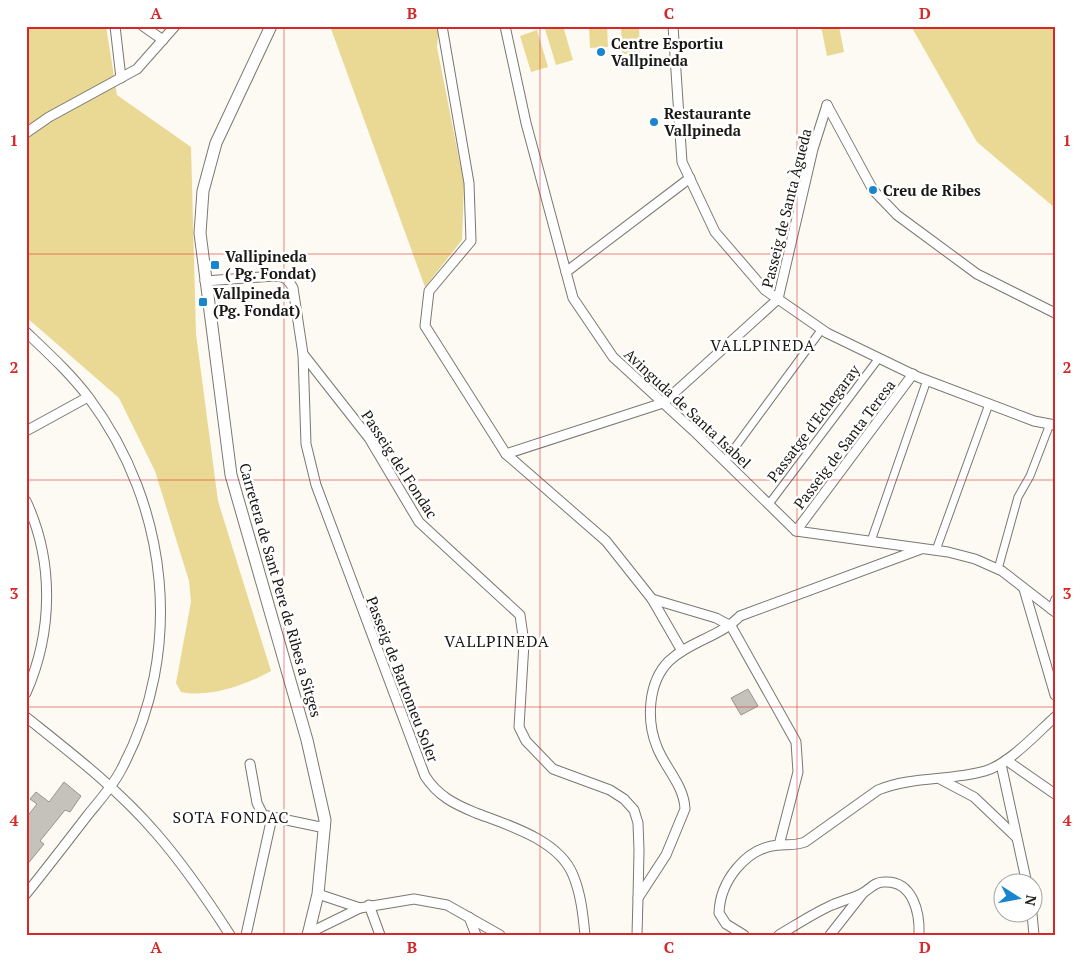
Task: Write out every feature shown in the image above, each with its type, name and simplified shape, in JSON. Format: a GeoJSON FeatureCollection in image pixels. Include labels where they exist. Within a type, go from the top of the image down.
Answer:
{"type":"FeatureCollection","features":[{"type":"Feature","properties":{"kind":"street"},"geometry":{"type":"LineString","coordinates":[[115,26],[121,78]]}},
{"type":"Feature","properties":{"kind":"street"},"geometry":{"type":"LineString","coordinates":[[143,26],[163,40]]}},
{"type":"Feature","properties":{"kind":"street"},"geometry":{"type":"LineString","coordinates":[[26,133],[49,117],[142,66],[174,26]]}},
{"type":"Feature","properties":{"kind":"street","name":"Carretera de Sant Pere de Ribes a Sitges"},"geometry":{"type":"LineString","coordinates":[[271,26],[216,143],[203,191],[200,233],[231,474],[307,740],[321,798],[325,828],[318,894],[309,934]]}},
{"type":"Feature","properties":{"kind":"street"},"geometry":{"type":"LineString","coordinates":[[442,26],[469,183],[471,240],[429,291],[426,326],[506,454],[606,541],[652,599],[682,651]]}},
{"type":"Feature","properties":{"kind":"street","name":"Avinguda de Santa Isabel"},"geometry":{"type":"LineString","coordinates":[[505,26],[526,123],[573,298],[613,357],[796,530]]}},
{"type":"Feature","properties":{"kind":"street"},"geometry":{"type":"LineString","coordinates":[[674,26],[682,162],[714,232],[765,290],[822,329],[913,374],[1034,421],[1052,425],[1030,476],[1018,497],[998,569]]}},
{"type":"Feature","properties":{"kind":"street","name":"Passeig de Santa Àgueda"},"geometry":{"type":"LineString","coordinates":[[506,454],[663,403],[778,299],[813,149],[827,105],[849,150],[873,190],[897,215],[977,274],[1055,313]]}},
{"type":"Feature","properties":{"kind":"street"},"geometry":{"type":"LineString","coordinates":[[566,272],[690,178]]}},
{"type":"Feature","properties":{"kind":"street","name":"Passeig del Fondac"},"geometry":{"type":"LineString","coordinates":[[205,281],[274,276],[282,276],[288,281],[295,298],[304,354],[369,438],[419,522],[520,615],[524,643],[519,727],[526,741],[552,769],[610,790],[624,799],[634,810],[638,823],[639,850],[637,935]]}},
{"type":"Feature","properties":{"kind":"street"},"geometry":{"type":"LineString","coordinates":[[725,461],[822,329]]}},
{"type":"Feature","properties":{"kind":"street"},"geometry":{"type":"LineString","coordinates":[[26,332],[88,396],[122,450],[142,496],[154,541],[161,594],[159,647],[150,693],[134,742],[121,770],[110,787],[26,894]]}},
{"type":"Feature","properties":{"kind":"street","name":"Passeig de Bartomeu Soler"},"geometry":{"type":"LineString","coordinates":[[304,354],[306,444],[316,485],[424,776],[437,792],[452,803],[540,840],[562,859],[573,873],[579,893],[585,935]]}},
{"type":"Feature","properties":{"kind":"street","name":"Passatge d'Echegaray"},"geometry":{"type":"LineString","coordinates":[[769,504],[879,358]]}},
{"type":"Feature","properties":{"kind":"street","name":"Passeig de Santa Teresa"},"geometry":{"type":"LineString","coordinates":[[796,530],[913,374]]}},
{"type":"Feature","properties":{"kind":"street"},"geometry":{"type":"LineString","coordinates":[[871,541],[927,380]]}},
{"type":"Feature","properties":{"kind":"street"},"geometry":{"type":"LineString","coordinates":[[26,430],[88,396]]}},
{"type":"Feature","properties":{"kind":"street"},"geometry":{"type":"LineString","coordinates":[[936,550],[989,404]]}},
{"type":"Feature","properties":{"kind":"street"},"geometry":{"type":"LineString","coordinates":[[26,501],[42,546],[48,600],[42,642],[26,693]]}},
{"type":"Feature","properties":{"kind":"street"},"geometry":{"type":"LineString","coordinates":[[796,530],[936,550],[975,560],[998,569],[1053,611],[1055,599]]}},
{"type":"Feature","properties":{"kind":"street"},"geometry":{"type":"LineString","coordinates":[[638,898],[666,855],[685,809],[685,801],[679,787],[657,748],[651,716],[654,686],[657,678],[670,661],[682,651],[731,626],[740,616],[924,548]]}},
{"type":"Feature","properties":{"kind":"street"},"geometry":{"type":"LineString","coordinates":[[1024,588],[1055,695]]}},
{"type":"Feature","properties":{"kind":"street"},"geometry":{"type":"LineString","coordinates":[[652,599],[716,618],[731,626],[796,742],[798,772],[779,845]]}},
{"type":"Feature","properties":{"kind":"street"},"geometry":{"type":"LineString","coordinates":[[744,935],[726,924],[719,913],[722,892],[734,871],[745,859],[760,850],[779,845],[798,845],[805,842],[878,790],[902,782],[986,771],[1003,762],[1055,717]]}},
{"type":"Feature","properties":{"kind":"street"},"geometry":{"type":"LineString","coordinates":[[26,718],[110,787],[154,831],[179,861],[230,935]]}},
{"type":"Feature","properties":{"kind":"street"},"geometry":{"type":"LineString","coordinates":[[1003,762],[1055,794]]}},
{"type":"Feature","properties":{"kind":"street"},"geometry":{"type":"LineString","coordinates":[[1003,762],[1016,838],[1025,874]]}},
{"type":"Feature","properties":{"kind":"street"},"geometry":{"type":"LineString","coordinates":[[250,764],[257,803],[261,813],[325,828]]}},
{"type":"Feature","properties":{"kind":"street"},"geometry":{"type":"LineString","coordinates":[[937,777],[974,796],[1016,838]]}},
{"type":"Feature","properties":{"kind":"street"},"geometry":{"type":"LineString","coordinates":[[246,935],[272,817]]}},
{"type":"Feature","properties":{"kind":"street"},"geometry":{"type":"LineString","coordinates":[[830,935],[863,893],[875,883],[886,881],[902,888],[915,901],[920,920],[918,935]]}},
{"type":"Feature","properties":{"kind":"street"},"geometry":{"type":"LineString","coordinates":[[778,935],[831,906],[863,893]]}},
{"type":"Feature","properties":{"kind":"street"},"geometry":{"type":"LineString","coordinates":[[318,894],[364,907],[380,935]]}},
{"type":"Feature","properties":{"kind":"street"},"geometry":{"type":"LineString","coordinates":[[309,934],[364,907],[414,899],[447,905],[500,935]]}},
{"type":"Feature","properties":{"kind":"street"},"geometry":{"type":"LineString","coordinates":[[469,917],[476,935]]}},
{"type":"Feature","properties":{"kind":"shaded area"},"geometry":{"type":"Polygon","coordinates":[[[26,26],[106,26],[117,95],[191,147],[196,334],[218,501],[271,671],[228,689],[204,693],[181,692],[176,683],[191,602],[189,581],[155,471],[119,398],[26,317],[26,26]]]}},
{"type":"Feature","properties":{"kind":"shaded area"},"geometry":{"type":"Polygon","coordinates":[[[330,26],[439,26],[437,47],[464,184],[462,240],[425,287],[330,26]]]}},
{"type":"Feature","properties":{"kind":"shaded area"},"geometry":{"type":"Polygon","coordinates":[[[553,26],[563,26],[573,60],[556,65],[545,29],[553,26]]]}},
{"type":"Feature","properties":{"kind":"shaded area"},"geometry":{"type":"Polygon","coordinates":[[[589,26],[607,26],[608,47],[590,48],[589,26]]]}},
{"type":"Feature","properties":{"kind":"shaded area"},"geometry":{"type":"Polygon","coordinates":[[[621,26],[639,26],[640,53],[622,54],[621,26]]]}},
{"type":"Feature","properties":{"kind":"shaded area"},"geometry":{"type":"Polygon","coordinates":[[[821,26],[839,26],[844,52],[827,56],[821,26]]]}},
{"type":"Feature","properties":{"kind":"shaded area"},"geometry":{"type":"Polygon","coordinates":[[[911,26],[1055,26],[1055,208],[977,142],[911,26]]]}},
{"type":"Feature","properties":{"kind":"shaded area"},"geometry":{"type":"Polygon","coordinates":[[[537,30],[548,67],[531,72],[520,36],[537,30]]]}},
{"type":"Feature","properties":{"kind":"building"},"geometry":{"type":"Polygon","coordinates":[[[748,689],[758,706],[741,715],[731,698],[748,689]]]}},
{"type":"Feature","properties":{"kind":"building"},"geometry":{"type":"Polygon","coordinates":[[[64,782],[81,796],[70,812],[65,810],[40,841],[44,844],[26,866],[26,818],[37,804],[30,799],[36,792],[49,802],[64,782]]]}},
{"type":"Feature","properties":{"kind":"place","name":"Centre Esportiu Vallpineda"},"geometry":{"type":"Point","coordinates":[601,52]}},
{"type":"Feature","properties":{"kind":"place","name":"Restaurante Vallpineda"},"geometry":{"type":"Point","coordinates":[654,122]}},
{"type":"Feature","properties":{"kind":"place","name":"Creu de Ribes"},"geometry":{"type":"Point","coordinates":[873,190]}},
{"type":"Feature","properties":{"kind":"place","name":"Vallipineda ( Pg. Fondat)"},"geometry":{"type":"Point","coordinates":[215,265]}},
{"type":"Feature","properties":{"kind":"place","name":"Vallpineda (Pg. Fondat)"},"geometry":{"type":"Point","coordinates":[203,302]}},
{"type":"Feature","properties":{"kind":"district","name":"VALLPINEDA"},"geometry":{"type":"Point","coordinates":[763,345]}},
{"type":"Feature","properties":{"kind":"district","name":"VALLPINEDA"},"geometry":{"type":"Point","coordinates":[497,641]}},
{"type":"Feature","properties":{"kind":"district","name":"SOTA FONDAC"},"geometry":{"type":"Point","coordinates":[231,817]}}]}
